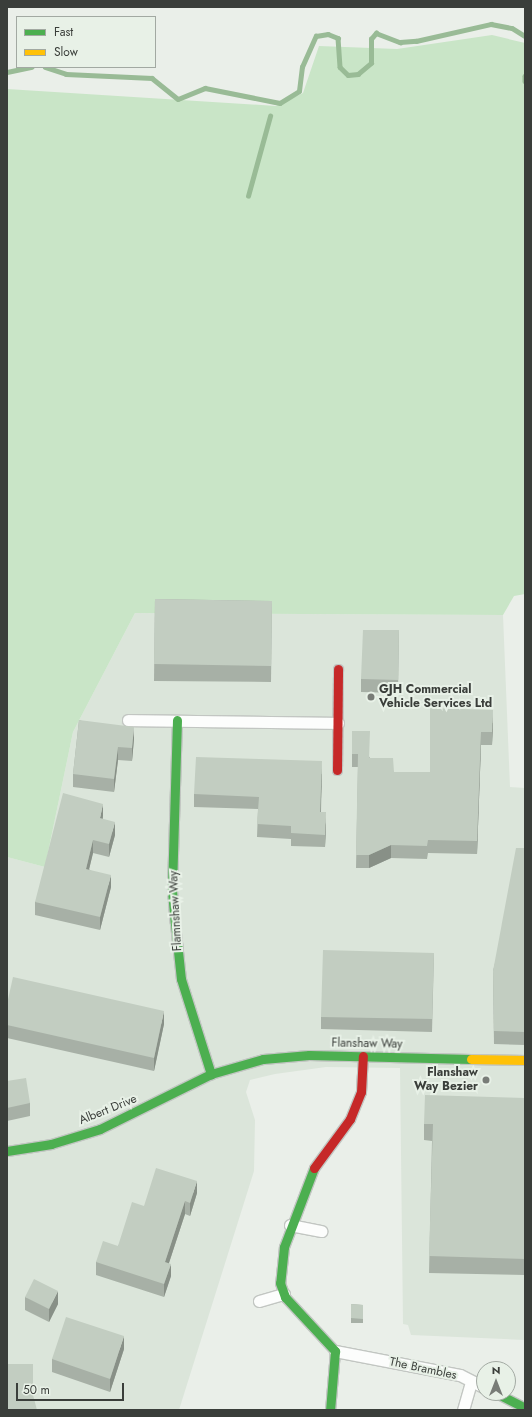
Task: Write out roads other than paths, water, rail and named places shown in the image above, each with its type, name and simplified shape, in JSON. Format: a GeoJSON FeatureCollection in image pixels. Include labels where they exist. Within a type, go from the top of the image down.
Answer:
{"type":"FeatureCollection","features":[{"type":"Feature","properties":{"kind":"street"},"geometry":{"type":"LineString","coordinates":[[337,770],[338,669]]}},
{"type":"Feature","properties":{"kind":"street"},"geometry":{"type":"LineString","coordinates":[[128,720],[338,723]]}},
{"type":"Feature","properties":{"kind":"street","name":"Flamnshaw Way"},"geometry":{"type":"LineString","coordinates":[[178,720],[172,891],[182,979],[211,1074]]}},
{"type":"Feature","properties":{"kind":"street"},"geometry":{"type":"LineString","coordinates":[[330,1410],[335,1351],[284,1294],[280,1283],[284,1247],[290,1225],[315,1166],[350,1119],[360,1092],[363,1056]]}},
{"type":"Feature","properties":{"kind":"street","name":"Flanshaw Way"},"geometry":{"type":"LineString","coordinates":[[211,1074],[263,1059],[363,1056],[525,1060]]}},
{"type":"Feature","properties":{"kind":"street","name":"Albert Drive"},"geometry":{"type":"LineString","coordinates":[[7,1151],[51,1144],[100,1129],[211,1074]]}},
{"type":"Feature","properties":{"kind":"street"},"geometry":{"type":"LineString","coordinates":[[290,1225],[321,1231]]}},
{"type":"Feature","properties":{"kind":"street"},"geometry":{"type":"LineString","coordinates":[[259,1302],[284,1294]]}},
{"type":"Feature","properties":{"kind":"street","name":"The Brambles"},"geometry":{"type":"LineString","coordinates":[[335,1351],[460,1375],[476,1384]]}},
{"type":"Feature","properties":{"kind":"street"},"geometry":{"type":"LineString","coordinates":[[463,1410],[471,1382]]}},
{"type":"Feature","properties":{"kind":"street"},"geometry":{"type":"LineString","coordinates":[[511,1401],[525,1408]]}},
{"type":"Feature","properties":{"kind":"waterway"},"geometry":{"type":"LineString","coordinates":[[48,68],[66,74],[152,78],[178,99],[205,88],[280,103],[299,91],[302,67],[316,36],[328,34],[338,38],[340,67],[348,75],[358,74],[371,63],[371,39],[376,33],[400,42],[416,41],[491,24],[512,28],[525,36]]}},
{"type":"Feature","properties":{"kind":"waterway"},"geometry":{"type":"LineString","coordinates":[[7,72],[26,68]]}},
{"type":"Feature","properties":{"kind":"waterway"},"geometry":{"type":"LineString","coordinates":[[525,76],[525,81]]}},
{"type":"Feature","properties":{"kind":"waterway"},"geometry":{"type":"LineString","coordinates":[[248,196],[270,116]]}},
{"type":"Feature","properties":{"kind":"place","name":"GJH Commercial Vehicle Services Ltd"},"geometry":{"type":"Point","coordinates":[371,697]}},
{"type":"Feature","properties":{"kind":"place","name":"Flanshaw Way Bezier"},"geometry":{"type":"Point","coordinates":[486,1080]}}]}
